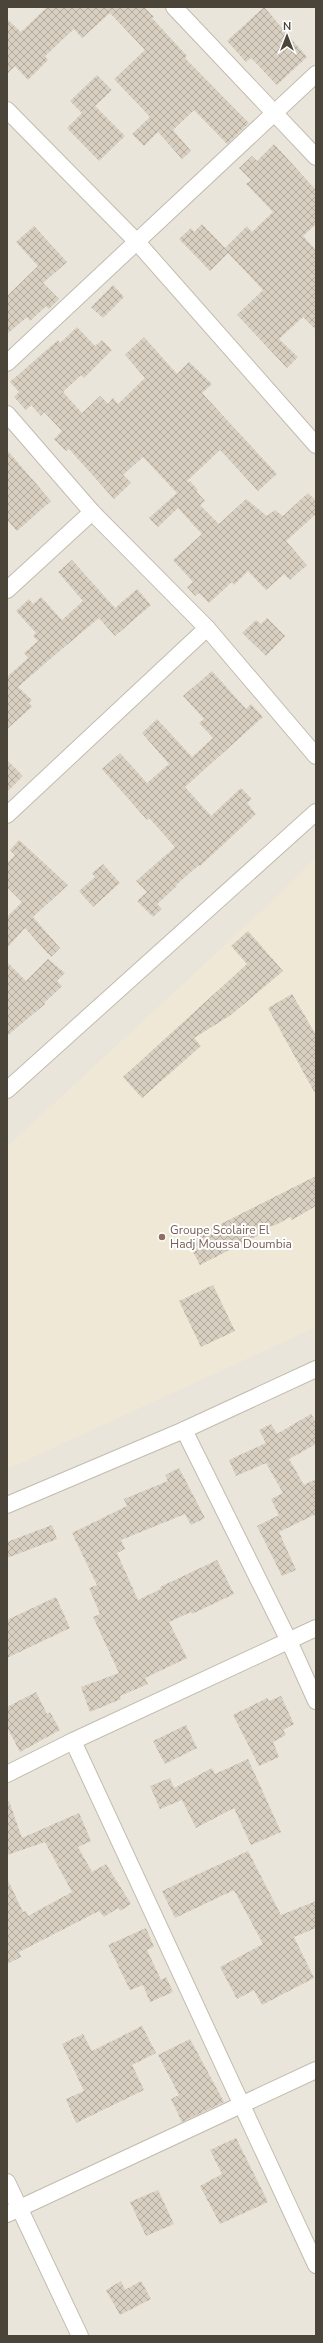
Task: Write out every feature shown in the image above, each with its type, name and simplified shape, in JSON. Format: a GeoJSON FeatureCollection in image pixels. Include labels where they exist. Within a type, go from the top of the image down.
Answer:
{"type":"FeatureCollection","features":[{"type":"Feature","properties":{"kind":"street"},"geometry":{"type":"LineString","coordinates":[[174,7],[316,158]]}},
{"type":"Feature","properties":{"kind":"street"},"geometry":{"type":"LineString","coordinates":[[7,363],[316,74]]}},
{"type":"Feature","properties":{"kind":"street"},"geometry":{"type":"LineString","coordinates":[[7,110],[137,242],[316,445]]}},
{"type":"Feature","properties":{"kind":"street"},"geometry":{"type":"LineString","coordinates":[[7,414],[92,512],[207,628],[316,756]]}},
{"type":"Feature","properties":{"kind":"street"},"geometry":{"type":"LineString","coordinates":[[7,590],[92,512]]}},
{"type":"Feature","properties":{"kind":"street"},"geometry":{"type":"LineString","coordinates":[[7,815],[207,628]]}},
{"type":"Feature","properties":{"kind":"street"},"geometry":{"type":"LineString","coordinates":[[7,1090],[316,812]]}},
{"type":"Feature","properties":{"kind":"street"},"geometry":{"type":"LineString","coordinates":[[7,1505],[184,1430],[316,1369]]}},
{"type":"Feature","properties":{"kind":"street"},"geometry":{"type":"LineString","coordinates":[[184,1430],[289,1640],[316,1701]]}},
{"type":"Feature","properties":{"kind":"street"},"geometry":{"type":"LineString","coordinates":[[7,1774],[73,1741],[316,1628]]}},
{"type":"Feature","properties":{"kind":"street"},"geometry":{"type":"LineString","coordinates":[[73,1741],[316,2265]]}},
{"type":"Feature","properties":{"kind":"street"},"geometry":{"type":"LineString","coordinates":[[13,2210],[316,2070]]}},
{"type":"Feature","properties":{"kind":"street"},"geometry":{"type":"LineString","coordinates":[[7,2182],[13,2210],[80,2336]]}},
{"type":"Feature","properties":{"kind":"shaded area"},"geometry":{"type":"Polygon","coordinates":[[[7,7],[316,7],[316,2336],[7,2336],[7,7]]]}},
{"type":"Feature","properties":{"kind":"shaded area","name":"Groupe Scolaire El Hadj Moussa Doumbia"},"geometry":{"type":"Polygon","coordinates":[[[316,857],[316,1327],[7,1469],[7,1147],[263,910],[316,857]]]}},
{"type":"Feature","properties":{"kind":"building"},"geometry":{"type":"Polygon","coordinates":[[[47,7],[144,7],[154,17],[152,18],[187,56],[185,58],[249,123],[227,144],[194,110],[173,130],[191,151],[182,159],[158,132],[144,146],[132,134],[150,117],[114,79],[145,50],[110,13],[82,38],[74,29],[45,56],[48,60],[28,80],[15,66],[7,74],[7,19],[21,32],[47,7]]]}},
{"type":"Feature","properties":{"kind":"building"},"geometry":{"type":"Polygon","coordinates":[[[264,7],[307,57],[277,85],[251,58],[246,62],[227,41],[264,7]]]}},
{"type":"Feature","properties":{"kind":"building"},"geometry":{"type":"Polygon","coordinates":[[[97,75],[112,90],[95,106],[125,136],[99,161],[67,128],[82,113],[70,101],[97,75]]]}},
{"type":"Feature","properties":{"kind":"building"},"geometry":{"type":"Polygon","coordinates":[[[274,144],[316,190],[316,224],[303,236],[316,250],[316,330],[303,317],[279,339],[298,357],[287,368],[237,315],[263,290],[228,253],[210,271],[179,239],[191,228],[194,232],[202,224],[225,248],[247,226],[252,232],[273,212],[246,184],[251,180],[239,168],[252,156],[257,161],[274,144]]]}},
{"type":"Feature","properties":{"kind":"building"},"geometry":{"type":"Polygon","coordinates":[[[34,226],[67,262],[43,283],[59,299],[49,309],[46,306],[30,321],[27,317],[7,334],[7,296],[38,266],[16,242],[34,226]]]}},
{"type":"Feature","properties":{"kind":"building"},"geometry":{"type":"Polygon","coordinates":[[[113,285],[124,297],[103,318],[91,307],[113,285]]]}},
{"type":"Feature","properties":{"kind":"building"},"geometry":{"type":"Polygon","coordinates":[[[77,327],[95,346],[102,340],[112,350],[84,378],[81,375],[63,392],[82,413],[100,396],[108,404],[113,398],[118,404],[145,378],[125,355],[144,337],[177,374],[189,362],[212,384],[202,393],[277,474],[258,491],[220,450],[187,481],[189,483],[190,481],[205,501],[200,505],[219,524],[246,499],[267,516],[275,510],[283,516],[308,493],[316,501],[316,514],[286,541],[307,565],[290,580],[284,574],[266,590],[248,571],[234,585],[232,582],[209,603],[199,593],[195,596],[187,587],[193,582],[173,560],[202,534],[178,508],[158,527],[149,518],[177,493],[143,457],[123,475],[131,483],[114,499],[69,449],[66,451],[54,439],[62,431],[44,412],[41,416],[31,405],[26,410],[14,397],[19,392],[10,382],[58,340],[60,343],[77,327]]]}},
{"type":"Feature","properties":{"kind":"building"},"geometry":{"type":"Polygon","coordinates":[[[7,450],[51,501],[17,531],[7,520],[7,450]]]}},
{"type":"Feature","properties":{"kind":"building"},"geometry":{"type":"Polygon","coordinates":[[[72,560],[115,608],[137,589],[151,605],[115,636],[99,618],[56,654],[18,687],[32,700],[29,703],[32,707],[7,729],[7,677],[28,658],[24,653],[38,641],[33,636],[36,633],[16,611],[29,599],[33,604],[41,597],[62,620],[83,601],[58,572],[72,560]]]}},
{"type":"Feature","properties":{"kind":"building"},"geometry":{"type":"Polygon","coordinates":[[[267,618],[285,636],[266,656],[242,633],[256,620],[261,624],[267,618]]]}},
{"type":"Feature","properties":{"kind":"building"},"geometry":{"type":"Polygon","coordinates":[[[212,671],[246,709],[251,704],[263,717],[185,787],[211,816],[241,788],[252,799],[247,803],[256,814],[200,866],[199,865],[176,885],[177,886],[157,904],[162,909],[153,917],[137,901],[147,892],[136,881],[175,847],[149,818],[147,820],[102,769],[120,753],[147,783],[169,764],[142,733],[157,719],[192,757],[213,738],[199,723],[204,719],[183,696],[212,671]]]}},
{"type":"Feature","properties":{"kind":"building"},"geometry":{"type":"Polygon","coordinates":[[[7,760],[23,776],[7,792],[7,760]]]}},
{"type":"Feature","properties":{"kind":"building"},"geometry":{"type":"Polygon","coordinates":[[[19,840],[68,885],[33,917],[60,948],[51,957],[25,928],[7,948],[7,917],[22,902],[7,887],[7,863],[15,855],[10,850],[19,840]]]}},
{"type":"Feature","properties":{"kind":"building"},"geometry":{"type":"Polygon","coordinates":[[[103,864],[120,883],[93,907],[79,891],[95,877],[92,873],[103,864]]]}},
{"type":"Feature","properties":{"kind":"building"},"geometry":{"type":"Polygon","coordinates":[[[248,931],[283,971],[231,1015],[194,1038],[201,1046],[142,1098],[123,1077],[247,964],[231,946],[248,931]]]}},
{"type":"Feature","properties":{"kind":"building"},"geometry":{"type":"Polygon","coordinates":[[[48,959],[65,973],[57,981],[62,986],[44,1003],[45,1004],[7,1036],[7,962],[26,981],[48,959]]]}},
{"type":"Feature","properties":{"kind":"building"},"geometry":{"type":"Polygon","coordinates":[[[292,994],[316,1035],[316,1095],[268,1008],[292,994]]]}},
{"type":"Feature","properties":{"kind":"building"},"geometry":{"type":"Polygon","coordinates":[[[316,1176],[316,1206],[292,1220],[290,1217],[278,1224],[260,1230],[261,1234],[200,1265],[187,1241],[316,1176]]]}},
{"type":"Feature","properties":{"kind":"building"},"geometry":{"type":"Polygon","coordinates":[[[213,1285],[235,1331],[201,1347],[179,1301],[213,1285]]]}},
{"type":"Feature","properties":{"kind":"building"},"geometry":{"type":"Polygon","coordinates":[[[311,1414],[316,1422],[316,1444],[289,1459],[304,1485],[316,1479],[316,1514],[279,1532],[296,1570],[282,1576],[257,1526],[279,1515],[271,1499],[283,1493],[266,1463],[236,1476],[229,1460],[266,1443],[259,1430],[271,1424],[277,1434],[311,1414]]]}},
{"type":"Feature","properties":{"kind":"building"},"geometry":{"type":"Polygon","coordinates":[[[179,1468],[205,1518],[191,1525],[185,1514],[121,1540],[125,1549],[117,1553],[138,1600],[161,1589],[160,1587],[217,1560],[234,1594],[192,1614],[191,1612],[169,1622],[187,1658],[145,1678],[148,1684],[120,1696],[121,1699],[90,1712],[81,1687],[119,1673],[93,1617],[100,1614],[89,1588],[97,1585],[72,1533],[127,1506],[124,1499],[168,1481],[165,1475],[179,1468]]]}},
{"type":"Feature","properties":{"kind":"building"},"geometry":{"type":"Polygon","coordinates":[[[52,1525],[57,1539],[7,1558],[7,1542],[52,1525]]]}},
{"type":"Feature","properties":{"kind":"building"},"geometry":{"type":"Polygon","coordinates":[[[56,1597],[70,1628],[7,1658],[7,1620],[56,1597]]]}},
{"type":"Feature","properties":{"kind":"building"},"geometry":{"type":"Polygon","coordinates":[[[36,1692],[47,1714],[50,1712],[60,1730],[20,1752],[7,1727],[7,1707],[36,1692]]]}},
{"type":"Feature","properties":{"kind":"building"},"geometry":{"type":"Polygon","coordinates":[[[281,1696],[294,1724],[283,1730],[286,1735],[273,1742],[279,1757],[259,1766],[233,1715],[267,1698],[269,1701],[281,1696]]]}},
{"type":"Feature","properties":{"kind":"building"},"geometry":{"type":"Polygon","coordinates":[[[186,1725],[197,1748],[165,1764],[153,1741],[186,1725]]]}},
{"type":"Feature","properties":{"kind":"building"},"geometry":{"type":"Polygon","coordinates":[[[248,1759],[281,1832],[251,1845],[234,1808],[196,1828],[182,1800],[160,1809],[150,1786],[170,1778],[174,1788],[212,1768],[215,1774],[248,1759]]]}},
{"type":"Feature","properties":{"kind":"building"},"geometry":{"type":"Polygon","coordinates":[[[7,1801],[9,1801],[22,1838],[79,1813],[91,1841],[78,1847],[92,1872],[106,1864],[131,1904],[120,1911],[118,1908],[104,1917],[99,1911],[19,1952],[21,1957],[7,1964],[7,1878],[23,1912],[26,1911],[28,1916],[72,1892],[45,1842],[7,1855],[7,1801]]]}},
{"type":"Feature","properties":{"kind":"building"},"geometry":{"type":"Polygon","coordinates":[[[248,1851],[281,1915],[316,1901],[316,1928],[294,1937],[314,1978],[262,2005],[254,1990],[237,1999],[220,1967],[263,1944],[234,1890],[175,1918],[162,1891],[248,1851]]]}},
{"type":"Feature","properties":{"kind":"building"},"geometry":{"type":"Polygon","coordinates":[[[146,1928],[154,1947],[147,1950],[161,1980],[166,1977],[173,1992],[150,2002],[143,1985],[130,1990],[108,1945],[146,1928]]]}},
{"type":"Feature","properties":{"kind":"building"},"geometry":{"type":"Polygon","coordinates":[[[142,2026],[156,2053],[132,2065],[144,2090],[76,2123],[66,2099],[84,2091],[62,2044],[83,2034],[92,2051],[142,2026]]]}},
{"type":"Feature","properties":{"kind":"building"},"geometry":{"type":"Polygon","coordinates":[[[190,2039],[224,2102],[182,2122],[171,2099],[179,2095],[158,2055],[190,2039]]]}},
{"type":"Feature","properties":{"kind":"building"},"geometry":{"type":"Polygon","coordinates":[[[236,2138],[268,2202],[220,2224],[200,2186],[222,2174],[210,2150],[236,2138]]]}},
{"type":"Feature","properties":{"kind":"building"},"geometry":{"type":"Polygon","coordinates":[[[158,2190],[174,2224],[146,2236],[130,2202],[158,2190]]]}},
{"type":"Feature","properties":{"kind":"building"},"geometry":{"type":"Polygon","coordinates":[[[121,2281],[125,2290],[141,2281],[151,2299],[120,2315],[106,2290],[121,2281]]]}},
{"type":"Feature","properties":{"kind":"place","name":"Groupe Scolaire El Hadj Moussa Doumbia"},"geometry":{"type":"Point","coordinates":[162,1237]}}]}
